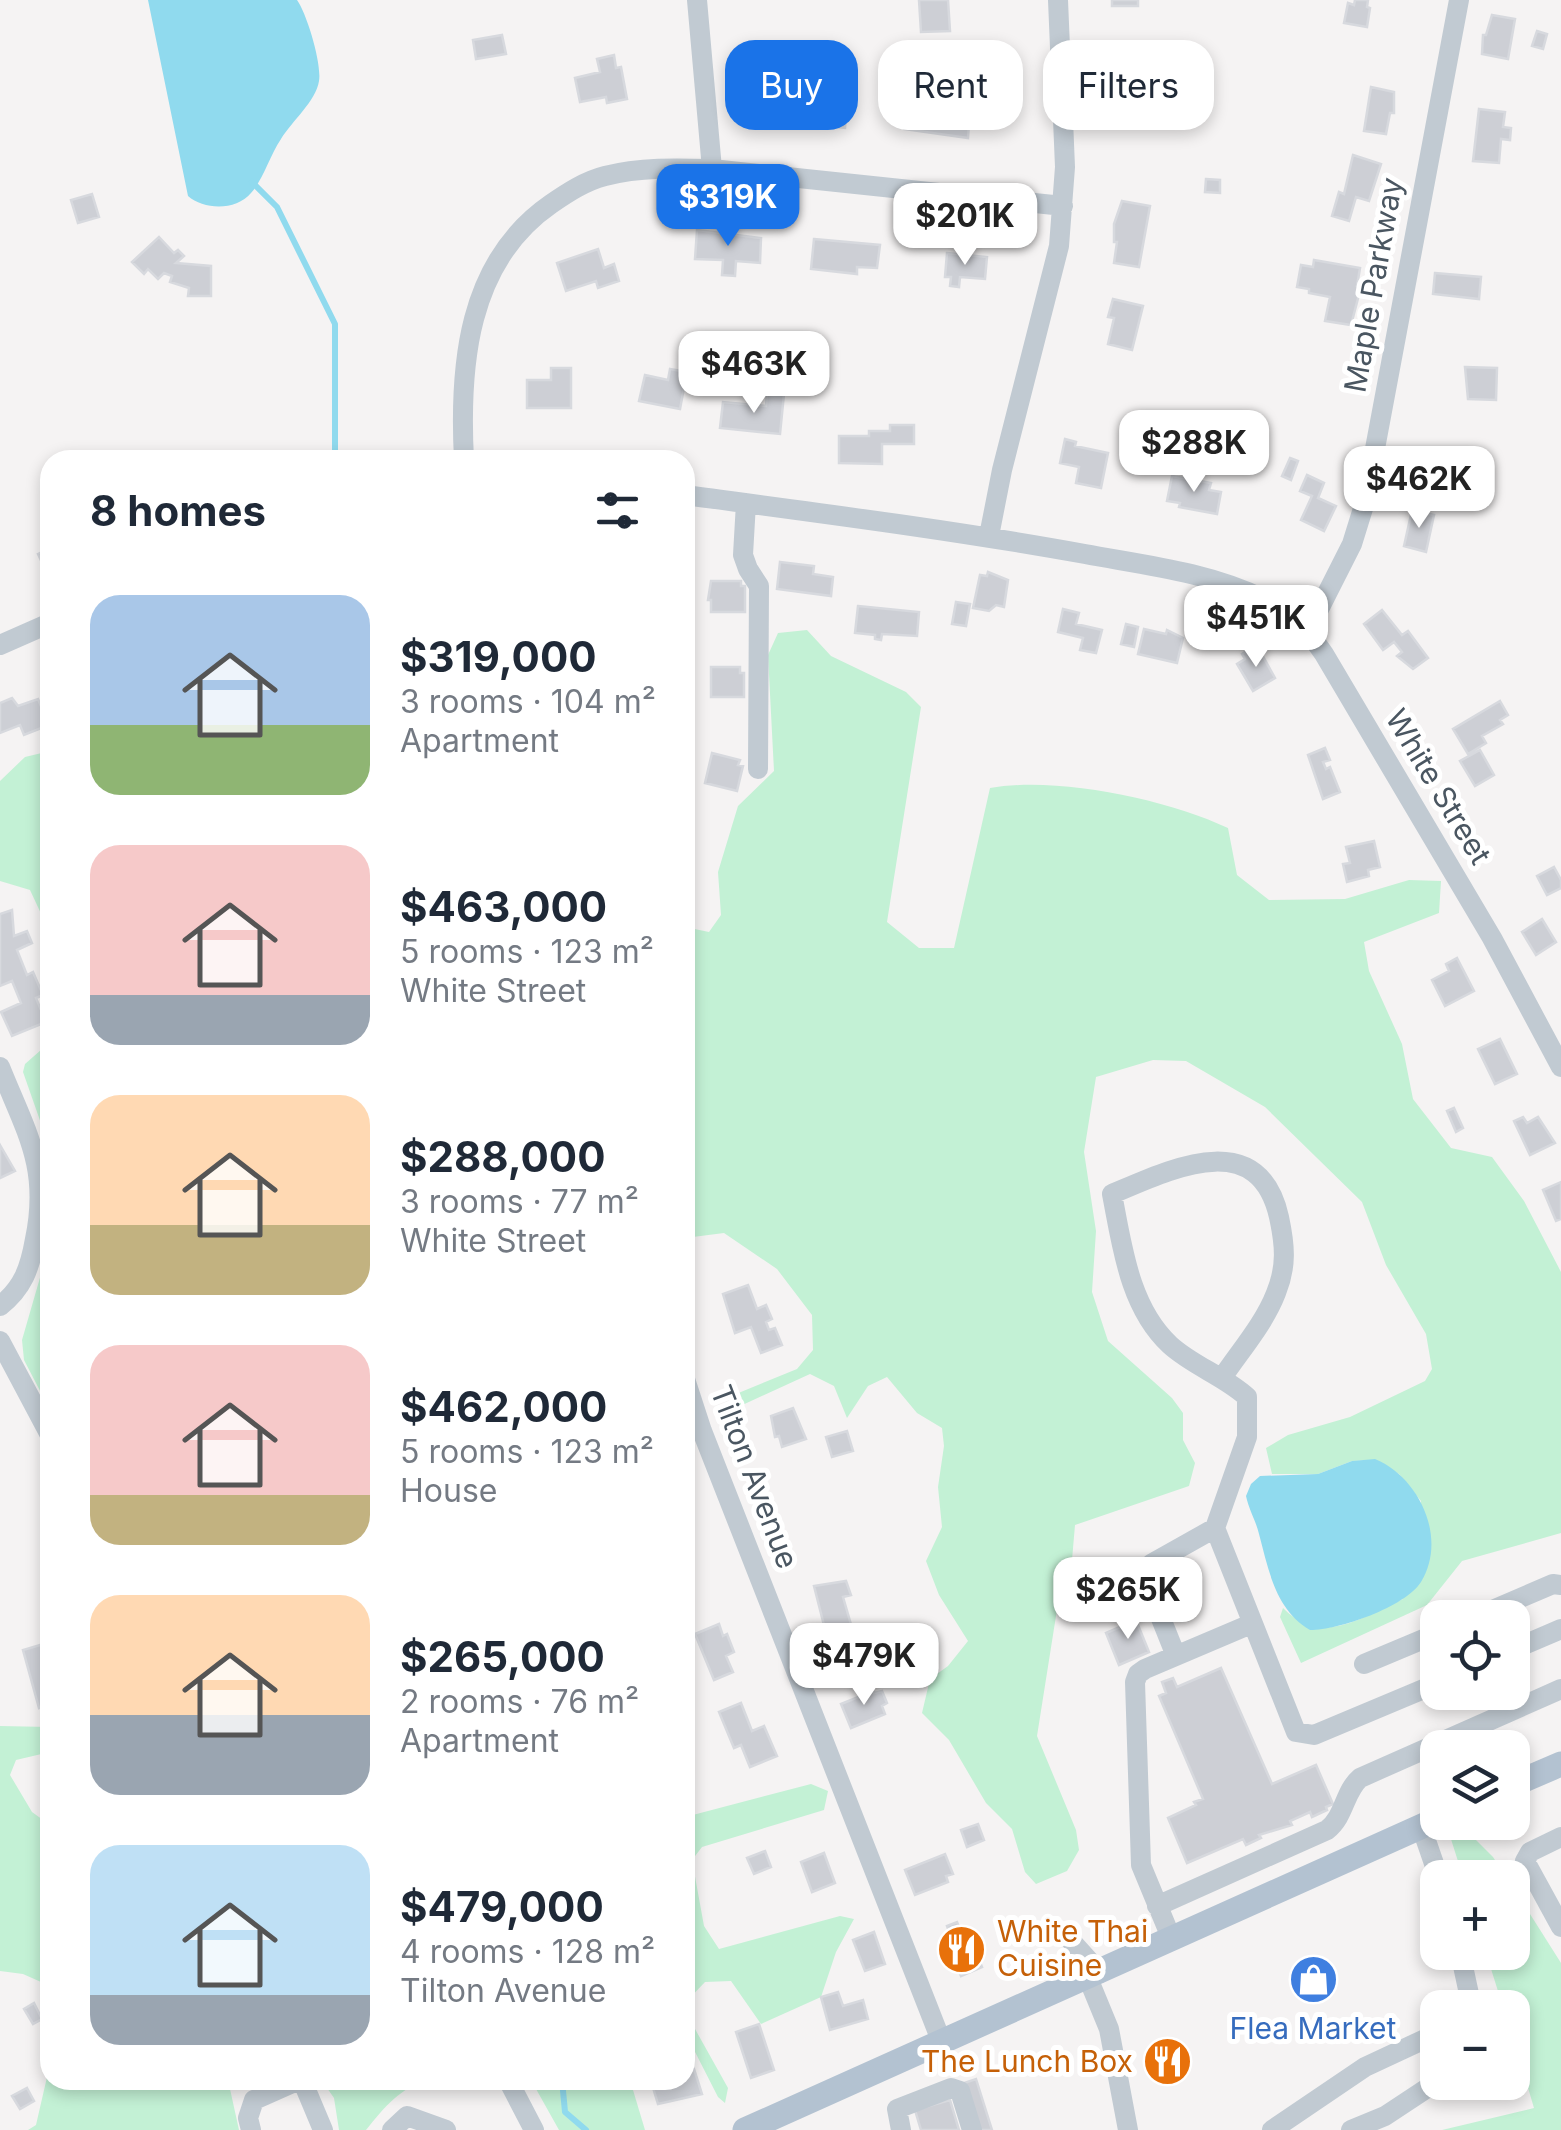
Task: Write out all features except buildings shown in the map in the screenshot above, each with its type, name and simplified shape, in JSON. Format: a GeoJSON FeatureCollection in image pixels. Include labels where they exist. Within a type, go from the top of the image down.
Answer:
{"type":"FeatureCollection","features":[{"type":"Feature","properties":{"kind":"main road"},"geometry":{"type":"LineString","coordinates":[[1530,1779],[1559,1770]]}},
{"type":"Feature","properties":{"kind":"main road"},"geometry":{"type":"LineString","coordinates":[[745,2130],[862,2070],[942,2043],[1420,1827]]}},
{"type":"Feature","properties":{"kind":"street"},"geometry":{"type":"LineString","coordinates":[[698,0],[712,169]]}},
{"type":"Feature","properties":{"kind":"street"},"geometry":{"type":"LineString","coordinates":[[989,536],[1059,246],[1065,167],[1058,0]]}},
{"type":"Feature","properties":{"kind":"street","name":"Maple Parkway"},"geometry":{"type":"LineString","coordinates":[[1308,630],[1352,544],[1365,502],[1458,0]]}},
{"type":"Feature","properties":{"kind":"street"},"geometry":{"type":"LineString","coordinates":[[464,450],[463,393],[469,337],[494,262],[518,230],[570,191],[601,177],[630,171],[712,169],[1063,206]]}},
{"type":"Feature","properties":{"kind":"street","name":"White Street"},"geometry":{"type":"LineString","coordinates":[[695,496],[989,536],[1174,570],[1235,587],[1289,613],[1308,630],[1492,938],[1561,1067]]}},
{"type":"Feature","properties":{"kind":"street"},"geometry":{"type":"LineString","coordinates":[[746,503],[743,555],[760,586],[758,769]]}},
{"type":"Feature","properties":{"kind":"street"},"geometry":{"type":"LineString","coordinates":[[0,645],[40,627]]}},
{"type":"Feature","properties":{"kind":"street"},"geometry":{"type":"LineString","coordinates":[[0,1067],[36,1157],[40,1178]]}},
{"type":"Feature","properties":{"kind":"street"},"geometry":{"type":"LineString","coordinates":[[1222,1378],[1275,1298],[1286,1247],[1277,1208],[1262,1180],[1242,1166],[1216,1161],[1191,1163],[1112,1194],[1132,1281],[1146,1314],[1168,1343],[1247,1397],[1247,1437],[1215,1528],[1296,1732],[1314,1735],[1420,1691]]}},
{"type":"Feature","properties":{"kind":"street"},"geometry":{"type":"LineString","coordinates":[[0,1306],[20,1288],[30,1266],[40,1202]]}},
{"type":"Feature","properties":{"kind":"street"},"geometry":{"type":"LineString","coordinates":[[0,1341],[40,1416]]}},
{"type":"Feature","properties":{"kind":"street","name":"Tilton Avenue"},"geometry":{"type":"LineString","coordinates":[[695,1410],[942,2043]]}},
{"type":"Feature","properties":{"kind":"street"},"geometry":{"type":"LineString","coordinates":[[1176,1656],[1146,1581],[1147,1570],[1151,1564],[1215,1528]]}},
{"type":"Feature","properties":{"kind":"street"},"geometry":{"type":"LineString","coordinates":[[1516,1600],[1554,1584],[1561,1585]]}},
{"type":"Feature","properties":{"kind":"street"},"geometry":{"type":"LineString","coordinates":[[1172,1940],[1144,1873],[1139,1850],[1138,1674],[1251,1624]]}},
{"type":"Feature","properties":{"kind":"street"},"geometry":{"type":"LineString","coordinates":[[1530,1642],[1561,1629]]}},
{"type":"Feature","properties":{"kind":"street"},"geometry":{"type":"LineString","coordinates":[[1364,1664],[1420,1641]]}},
{"type":"Feature","properties":{"kind":"street"},"geometry":{"type":"LineString","coordinates":[[1157,1906],[1327,1830],[1336,1822],[1349,1789],[1360,1778],[1561,1689]]}},
{"type":"Feature","properties":{"kind":"street"},"geometry":{"type":"LineString","coordinates":[[1561,1837],[1530,1852],[1526,1861],[1561,1927]]}},
{"type":"Feature","properties":{"kind":"street"},"geometry":{"type":"LineString","coordinates":[[1072,1942],[1094,1976],[1109,2029],[1128,2130]]}},
{"type":"Feature","properties":{"kind":"street"},"geometry":{"type":"LineString","coordinates":[[1272,2130],[1365,2066],[1420,2041]]}},
{"type":"Feature","properties":{"kind":"street"},"geometry":{"type":"LineString","coordinates":[[897,2129],[898,2109],[958,2088],[972,2130]]}},
{"type":"Feature","properties":{"kind":"street"},"geometry":{"type":"LineString","coordinates":[[251,2130],[248,2118],[254,2100],[277,2090]]}},
{"type":"Feature","properties":{"kind":"street"},"geometry":{"type":"LineString","coordinates":[[305,2090],[324,2130]]}},
{"type":"Feature","properties":{"kind":"street"},"geometry":{"type":"LineString","coordinates":[[513,2090],[534,2130]]}},
{"type":"Feature","properties":{"kind":"street"},"geometry":{"type":"LineString","coordinates":[[1351,2130],[1385,2116],[1420,2093]]}},
{"type":"Feature","properties":{"kind":"street"},"geometry":{"type":"LineString","coordinates":[[393,2130],[400,2119],[411,2116],[446,2130]]}},
{"type":"Feature","properties":{"kind":"green space"},"geometry":{"type":"Polygon","coordinates":[[[807,630],[831,656],[906,692],[921,707],[887,922],[919,948],[954,948],[990,788],[1078,788],[1143,799],[1203,817],[1228,828],[1237,875],[1269,900],[1345,899],[1409,880],[1441,881],[1439,913],[1364,942],[1369,971],[1402,1044],[1413,1099],[1451,1148],[1492,1157],[1524,1201],[1561,1272],[1561,1533],[1462,1561],[1431,1600],[1420,1600],[1420,1608],[1301,1663],[1280,1617],[1283,1608],[1298,1620],[1327,1627],[1356,1620],[1403,1599],[1421,1501],[1399,1474],[1374,1460],[1352,1461],[1318,1474],[1272,1474],[1266,1448],[1288,1435],[1350,1417],[1425,1381],[1432,1369],[1426,1334],[1386,1265],[1362,1202],[1265,1107],[1186,1061],[1153,1060],[1096,1077],[1084,1152],[1096,1231],[1092,1292],[1108,1341],[1172,1398],[1183,1413],[1183,1440],[1195,1463],[1189,1486],[1075,1525],[1072,1560],[1059,1597],[1037,1736],[1076,1830],[1079,1850],[1067,1871],[1036,1884],[1025,1872],[1012,1829],[986,1803],[949,1740],[922,1713],[930,1679],[948,1666],[968,1641],[939,1595],[926,1561],[942,1527],[938,1487],[944,1446],[942,1428],[917,1413],[887,1377],[868,1386],[847,1418],[834,1386],[810,1374],[738,1407],[736,1394],[797,1369],[813,1350],[812,1315],[777,1269],[724,1233],[695,1237],[695,929],[709,932],[721,915],[718,872],[738,806],[774,771],[768,655],[778,633],[807,630]]]}},
{"type":"Feature","properties":{"kind":"green space"},"geometry":{"type":"Polygon","coordinates":[[[40,753],[40,911],[30,890],[0,881],[0,781],[25,757],[40,753]]]}},
{"type":"Feature","properties":{"kind":"green space"},"geometry":{"type":"Polygon","coordinates":[[[40,1051],[40,1120],[23,1072],[25,1064],[40,1051]]]}},
{"type":"Feature","properties":{"kind":"green space"},"geometry":{"type":"Polygon","coordinates":[[[40,1278],[40,1391],[24,1360],[22,1340],[40,1278]]]}},
{"type":"Feature","properties":{"kind":"green space"},"geometry":{"type":"Polygon","coordinates":[[[0,1726],[40,1727],[40,1754],[16,1760],[10,1775],[32,1812],[40,1818],[40,1982],[0,1971],[0,1726]]]}},
{"type":"Feature","properties":{"kind":"green space"},"geometry":{"type":"Polygon","coordinates":[[[811,1784],[828,1791],[824,1810],[702,1847],[695,1856],[695,1814],[811,1784]]]}},
{"type":"Feature","properties":{"kind":"green space"},"geometry":{"type":"Polygon","coordinates":[[[1451,1840],[1476,1840],[1495,1860],[1458,1860],[1451,1840]]]}},
{"type":"Feature","properties":{"kind":"green space"},"geometry":{"type":"Polygon","coordinates":[[[695,1876],[704,1926],[719,1949],[840,1916],[854,1919],[836,1952],[821,1997],[761,2024],[731,1981],[705,1982],[695,1992],[695,1876]]]}},
{"type":"Feature","properties":{"kind":"green space"},"geometry":{"type":"Polygon","coordinates":[[[1530,1914],[1561,1963],[1561,2130],[1442,2130],[1534,2108],[1530,2094],[1530,1990],[1498,1990],[1491,1970],[1530,1970],[1530,1914]]]}},
{"type":"Feature","properties":{"kind":"green space"},"geometry":{"type":"Polygon","coordinates":[[[695,2029],[728,2088],[725,2103],[718,2097],[695,2052],[695,2029]]]}},
{"type":"Feature","properties":{"kind":"green space"},"geometry":{"type":"Polygon","coordinates":[[[44,2090],[230,2090],[239,2130],[28,2130],[36,2125],[44,2090]]]}},
{"type":"Feature","properties":{"kind":"green space"},"geometry":{"type":"Polygon","coordinates":[[[328,2090],[407,2090],[366,2130],[339,2130],[334,2098],[328,2090]]]}},
{"type":"Feature","properties":{"kind":"green space"},"geometry":{"type":"Polygon","coordinates":[[[537,2090],[633,2090],[645,2130],[559,2130],[537,2090]]]}},
{"type":"Feature","properties":{"kind":"water"},"geometry":{"type":"Polygon","coordinates":[[[148,0],[297,0],[305,16],[318,63],[317,88],[281,139],[256,187],[237,203],[211,206],[188,196],[148,0]]]}},
{"type":"Feature","properties":{"kind":"water"},"geometry":{"type":"Polygon","coordinates":[[[1375,1459],[1405,1480],[1425,1511],[1430,1528],[1429,1565],[1421,1582],[1401,1600],[1354,1621],[1310,1630],[1289,1611],[1275,1588],[1246,1496],[1260,1476],[1318,1474],[1352,1461],[1375,1459]]]}},
{"type":"Feature","properties":{"kind":"waterway"},"geometry":{"type":"LineString","coordinates":[[252,182],[277,207],[335,324],[335,450]]}},
{"type":"Feature","properties":{"kind":"waterway"},"geometry":{"type":"LineString","coordinates":[[563,2090],[565,2112],[586,2130]]}},
{"type":"Feature","properties":{"kind":"place","name":"White Thai Cuisine"},"geometry":{"type":"Point","coordinates":[962,1949]}},
{"type":"Feature","properties":{"kind":"place","name":"Flea Market"},"geometry":{"type":"Point","coordinates":[1313,1980]}},
{"type":"Feature","properties":{"kind":"place","name":"The Lunch Box"},"geometry":{"type":"Point","coordinates":[1168,2062]}}]}
